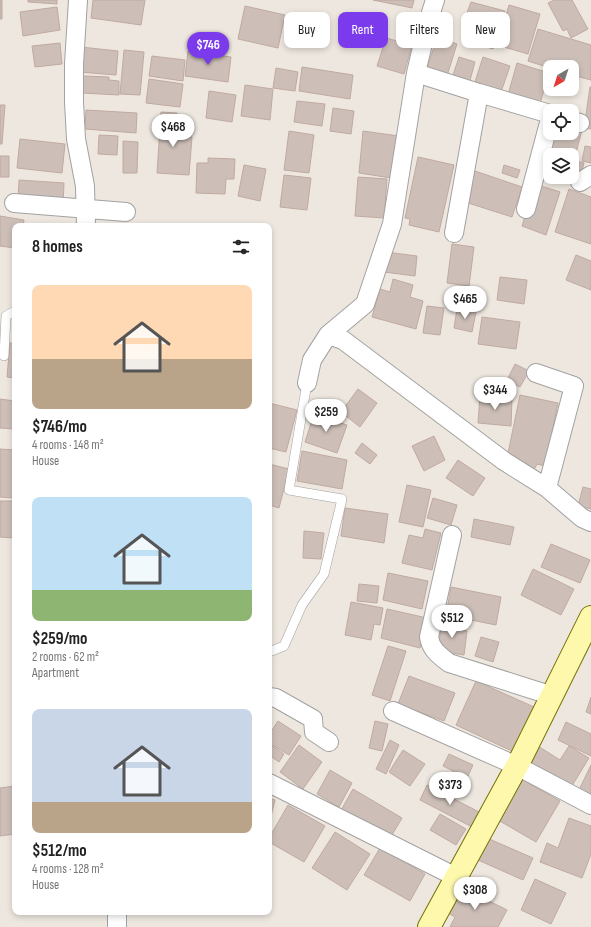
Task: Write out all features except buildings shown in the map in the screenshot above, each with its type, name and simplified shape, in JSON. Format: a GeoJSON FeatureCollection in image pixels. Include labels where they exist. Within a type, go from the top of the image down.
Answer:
{"type":"FeatureCollection","features":[{"type":"Feature","properties":{"kind":"street"},"geometry":{"type":"LineString","coordinates":[[78,0],[76,9],[74,102],[76,139],[85,186],[86,218]]}},
{"type":"Feature","properties":{"kind":"street"},"geometry":{"type":"LineString","coordinates":[[307,383],[312,360],[328,335],[365,304],[392,224],[416,73],[428,22],[435,0]]}},
{"type":"Feature","properties":{"kind":"street"},"geometry":{"type":"LineString","coordinates":[[416,73],[543,112]]}},
{"type":"Feature","properties":{"kind":"street"},"geometry":{"type":"LineString","coordinates":[[454,233],[479,93]]}},
{"type":"Feature","properties":{"kind":"street"},"geometry":{"type":"LineString","coordinates":[[526,209],[544,140]]}},
{"type":"Feature","properties":{"kind":"street"},"geometry":{"type":"LineString","coordinates":[[14,203],[86,218],[126,212]]}},
{"type":"Feature","properties":{"kind":"street"},"geometry":{"type":"LineString","coordinates":[[328,335],[343,340],[504,461],[547,488],[582,518],[591,522]]}},
{"type":"Feature","properties":{"kind":"street"},"geometry":{"type":"LineString","coordinates":[[536,373],[574,386],[547,488]]}},
{"type":"Feature","properties":{"kind":"street"},"geometry":{"type":"LineString","coordinates":[[452,535],[429,637],[430,646],[449,663],[553,696]]}},
{"type":"Feature","properties":{"kind":"street"},"geometry":{"type":"LineString","coordinates":[[429,927],[517,766],[591,618]]}},
{"type":"Feature","properties":{"kind":"street"},"geometry":{"type":"LineString","coordinates":[[272,697],[276,698],[313,719],[314,732],[329,742]]}},
{"type":"Feature","properties":{"kind":"street"},"geometry":{"type":"LineString","coordinates":[[393,711],[517,766],[591,805]]}},
{"type":"Feature","properties":{"kind":"street"},"geometry":{"type":"LineString","coordinates":[[272,785],[456,877]]}},
{"type":"Feature","properties":{"kind":"street"},"geometry":{"type":"LineString","coordinates":[[117,915],[118,927]]}},
{"type":"Feature","properties":{"kind":"lane"},"geometry":{"type":"LineString","coordinates":[[4,356],[6,316],[12,313]]}},
{"type":"Feature","properties":{"kind":"lane"},"geometry":{"type":"LineString","coordinates":[[272,651],[284,646],[302,605],[324,574],[342,499],[290,490],[307,383]]}}]}
